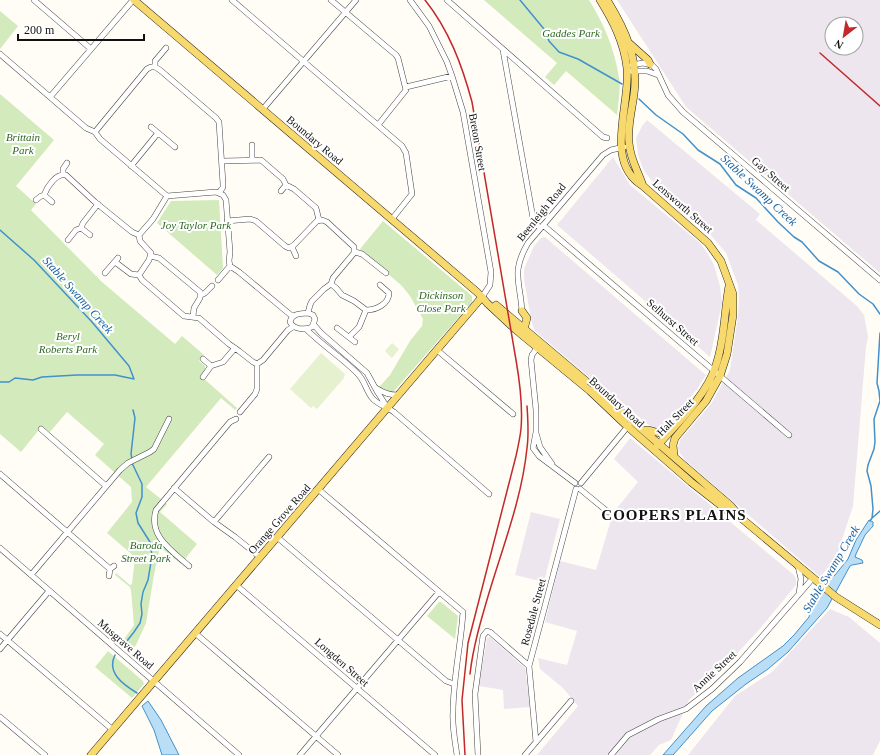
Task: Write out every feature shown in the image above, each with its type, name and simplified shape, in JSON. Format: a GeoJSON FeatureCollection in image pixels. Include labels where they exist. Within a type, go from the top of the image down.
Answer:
{"type":"FeatureCollection","features":[{"type":"Feature","properties":{"kind":"main road","name":"Boundary Road"},"geometry":{"type":"LineString","coordinates":[[133,0],[482,296],[487,303],[537,348],[590,390],[658,448],[707,495],[728,511],[741,518]]}},
{"type":"Feature","properties":{"kind":"main road"},"geometry":{"type":"LineString","coordinates":[[600,0],[612,19],[619,35],[627,69],[627,91],[621,129],[621,147]]}},
{"type":"Feature","properties":{"kind":"main road"},"geometry":{"type":"LineString","coordinates":[[607,0],[620,21],[629,43],[635,68],[629,146]]}},
{"type":"Feature","properties":{"kind":"main road"},"geometry":{"type":"LineString","coordinates":[[629,43],[648,60],[650,64]]}},
{"type":"Feature","properties":{"kind":"main road","name":"Lensworth Street"},"geometry":{"type":"LineString","coordinates":[[629,146],[634,165],[643,186]]}},
{"type":"Feature","properties":{"kind":"main road","name":"Lensworth Street"},"geometry":{"type":"LineString","coordinates":[[621,147],[624,160],[636,182],[643,186],[708,243],[721,261],[733,294],[733,315],[727,354],[720,376]]}},
{"type":"Feature","properties":{"kind":"main road","name":"Lensworth Street"},"geometry":{"type":"LineString","coordinates":[[714,371],[721,341],[729,286]]}},
{"type":"Feature","properties":{"kind":"main road","name":"Boundary Road"},"geometry":{"type":"LineString","coordinates":[[482,296],[490,300],[524,329],[630,424],[644,430],[658,448],[674,456],[731,506],[741,518],[820,585],[880,625]]}},
{"type":"Feature","properties":{"kind":"main road","name":"Orange Grove Road"},"geometry":{"type":"LineString","coordinates":[[91,755],[482,296]]}},
{"type":"Feature","properties":{"kind":"main road"},"geometry":{"type":"LineString","coordinates":[[522,311],[527,318],[524,329]]}},
{"type":"Feature","properties":{"kind":"main road","name":"Halt Street"},"geometry":{"type":"LineString","coordinates":[[658,448],[704,390],[714,371]]}},
{"type":"Feature","properties":{"kind":"main road","name":"Halt Street"},"geometry":{"type":"LineString","coordinates":[[658,448],[673,434],[682,430],[709,398],[720,376]]}},
{"type":"Feature","properties":{"kind":"main road"},"geometry":{"type":"LineString","coordinates":[[644,430],[649,430],[666,436]]}},
{"type":"Feature","properties":{"kind":"main road"},"geometry":{"type":"LineString","coordinates":[[674,456],[674,441],[682,430]]}},
{"type":"Feature","properties":{"kind":"street"},"geometry":{"type":"LineString","coordinates":[[34,0],[91,49]]}},
{"type":"Feature","properties":{"kind":"street"},"geometry":{"type":"LineString","coordinates":[[50,97],[133,0]]}},
{"type":"Feature","properties":{"kind":"street"},"geometry":{"type":"LineString","coordinates":[[232,0],[404,149],[412,191],[410,198],[392,219]]}},
{"type":"Feature","properties":{"kind":"street"},"geometry":{"type":"LineString","coordinates":[[331,0],[398,58],[406,90],[403,96],[378,125]]}},
{"type":"Feature","properties":{"kind":"street"},"geometry":{"type":"LineString","coordinates":[[263,109],[356,0]]}},
{"type":"Feature","properties":{"kind":"street","name":"Breton Street"},"geometry":{"type":"LineString","coordinates":[[410,0],[429,26],[447,62],[462,112],[491,272],[490,285],[482,296]]}},
{"type":"Feature","properties":{"kind":"street"},"geometry":{"type":"LineString","coordinates":[[447,0],[503,50],[607,138]]}},
{"type":"Feature","properties":{"kind":"street"},"geometry":{"type":"LineString","coordinates":[[155,67],[155,61],[166,48]]}},
{"type":"Feature","properties":{"kind":"street"},"geometry":{"type":"LineString","coordinates":[[503,50],[532,215],[534,221],[542,226]]}},
{"type":"Feature","properties":{"kind":"street"},"geometry":{"type":"LineString","coordinates":[[0,54],[86,128],[95,132],[100,139],[167,196],[219,193],[225,198],[230,266],[292,316]]}},
{"type":"Feature","properties":{"kind":"street"},"geometry":{"type":"LineString","coordinates":[[635,68],[643,63],[650,64]]}},
{"type":"Feature","properties":{"kind":"street","name":"Gay Street"},"geometry":{"type":"LineString","coordinates":[[650,64],[656,69],[668,95],[683,112],[880,280]]}},
{"type":"Feature","properties":{"kind":"street"},"geometry":{"type":"LineString","coordinates":[[95,132],[147,69],[155,67],[218,120],[223,161],[223,186],[219,193]]}},
{"type":"Feature","properties":{"kind":"street"},"geometry":{"type":"LineString","coordinates":[[627,69],[635,68],[650,71],[658,75]]}},
{"type":"Feature","properties":{"kind":"street"},"geometry":{"type":"LineString","coordinates":[[406,87],[452,76]]}},
{"type":"Feature","properties":{"kind":"street"},"geometry":{"type":"LineString","coordinates":[[151,127],[175,147]]}},
{"type":"Feature","properties":{"kind":"street"},"geometry":{"type":"LineString","coordinates":[[131,166],[158,133]]}},
{"type":"Feature","properties":{"kind":"street"},"geometry":{"type":"LineString","coordinates":[[252,145],[252,160]]}},
{"type":"Feature","properties":{"kind":"street","name":"Beenleigh Road"},"geometry":{"type":"LineString","coordinates":[[522,311],[517,276],[518,266],[526,248],[542,226],[603,155],[621,147],[629,146]]}},
{"type":"Feature","properties":{"kind":"street"},"geometry":{"type":"LineString","coordinates":[[223,161],[259,160],[264,162],[283,179],[286,185],[294,189],[316,208],[320,220]]}},
{"type":"Feature","properties":{"kind":"street"},"geometry":{"type":"LineString","coordinates":[[63,174],[63,169],[67,162]]}},
{"type":"Feature","properties":{"kind":"street"},"geometry":{"type":"LineString","coordinates":[[36,200],[44,195],[46,190],[58,176],[63,174]]}},
{"type":"Feature","properties":{"kind":"street"},"geometry":{"type":"LineString","coordinates":[[63,174],[78,185],[98,204],[132,232],[139,235]]}},
{"type":"Feature","properties":{"kind":"street"},"geometry":{"type":"LineString","coordinates":[[281,191],[286,185]]}},
{"type":"Feature","properties":{"kind":"street"},"geometry":{"type":"LineString","coordinates":[[44,195],[52,202]]}},
{"type":"Feature","properties":{"kind":"street"},"geometry":{"type":"LineString","coordinates":[[139,235],[153,219],[167,196]]}},
{"type":"Feature","properties":{"kind":"street"},"geometry":{"type":"LineString","coordinates":[[68,240],[76,230],[81,228],[83,223],[98,204]]}},
{"type":"Feature","properties":{"kind":"street"},"geometry":{"type":"LineString","coordinates":[[227,221],[254,220],[262,225],[285,246],[292,247]]}},
{"type":"Feature","properties":{"kind":"street"},"geometry":{"type":"LineString","coordinates":[[292,247],[315,223],[320,220],[327,222],[349,242],[354,247],[355,252]]}},
{"type":"Feature","properties":{"kind":"street","name":"Selhurst Street"},"geometry":{"type":"LineString","coordinates":[[542,226],[789,435]]}},
{"type":"Feature","properties":{"kind":"street"},"geometry":{"type":"LineString","coordinates":[[81,228],[90,235]]}},
{"type":"Feature","properties":{"kind":"street"},"geometry":{"type":"LineString","coordinates":[[139,235],[140,241],[151,253],[140,274],[142,280],[182,314],[187,317],[193,316],[199,318],[257,364]]}},
{"type":"Feature","properties":{"kind":"street"},"geometry":{"type":"LineString","coordinates":[[292,247],[296,256]]}},
{"type":"Feature","properties":{"kind":"street"},"geometry":{"type":"LineString","coordinates":[[355,252],[362,254],[386,273]]}},
{"type":"Feature","properties":{"kind":"street"},"geometry":{"type":"LineString","coordinates":[[308,313],[312,301],[331,284],[333,278],[355,252]]}},
{"type":"Feature","properties":{"kind":"street"},"geometry":{"type":"LineString","coordinates":[[150,256],[159,258],[200,292],[201,295]]}},
{"type":"Feature","properties":{"kind":"street"},"geometry":{"type":"LineString","coordinates":[[105,273],[116,260],[131,274],[140,274]]}},
{"type":"Feature","properties":{"kind":"street"},"geometry":{"type":"LineString","coordinates":[[218,280],[230,266]]}},
{"type":"Feature","properties":{"kind":"street"},"geometry":{"type":"LineString","coordinates":[[331,284],[342,295],[354,301],[366,310],[380,307],[388,298],[389,293],[380,285]]}},
{"type":"Feature","properties":{"kind":"street"},"geometry":{"type":"LineString","coordinates":[[193,316],[194,308],[201,295],[212,286]]}},
{"type":"Feature","properties":{"kind":"street"},"geometry":{"type":"LineString","coordinates":[[349,337],[359,327],[366,310]]}},
{"type":"Feature","properties":{"kind":"street"},"geometry":{"type":"LineString","coordinates":[[292,316],[308,313],[313,315],[315,318],[314,325],[321,333],[367,373],[387,407],[489,494]]}},
{"type":"Feature","properties":{"kind":"street"},"geometry":{"type":"LineString","coordinates":[[292,316],[290,322],[293,327]]}},
{"type":"Feature","properties":{"kind":"street"},"geometry":{"type":"LineString","coordinates":[[306,329],[314,325]]}},
{"type":"Feature","properties":{"kind":"street"},"geometry":{"type":"LineString","coordinates":[[257,364],[263,360],[288,330],[293,327],[306,329],[362,378],[373,399],[380,405],[387,407]]}},
{"type":"Feature","properties":{"kind":"street"},"geometry":{"type":"LineString","coordinates":[[337,328],[355,342]]}},
{"type":"Feature","properties":{"kind":"street"},"geometry":{"type":"LineString","coordinates":[[203,377],[211,366],[223,362],[235,348]]}},
{"type":"Feature","properties":{"kind":"street"},"geometry":{"type":"LineString","coordinates":[[537,348],[532,355],[531,360],[536,410],[536,432],[533,445],[535,452],[547,463],[552,465],[575,483],[581,483]]}},
{"type":"Feature","properties":{"kind":"street"},"geometry":{"type":"LineString","coordinates":[[437,350],[513,414]]}},
{"type":"Feature","properties":{"kind":"street"},"geometry":{"type":"LineString","coordinates":[[203,358],[211,366]]}},
{"type":"Feature","properties":{"kind":"street"},"geometry":{"type":"LineString","coordinates":[[240,412],[258,389],[257,364]]}},
{"type":"Feature","properties":{"kind":"street"},"geometry":{"type":"LineString","coordinates":[[258,378],[265,379]]}},
{"type":"Feature","properties":{"kind":"street"},"geometry":{"type":"LineString","coordinates":[[376,387],[382,392],[390,395],[398,395]]}},
{"type":"Feature","properties":{"kind":"street"},"geometry":{"type":"LineString","coordinates":[[31,575],[116,474],[128,463],[154,449],[169,419]]}},
{"type":"Feature","properties":{"kind":"street"},"geometry":{"type":"LineString","coordinates":[[189,566],[162,542],[157,534],[154,518],[155,513],[174,488],[230,422],[236,419]]}},
{"type":"Feature","properties":{"kind":"street"},"geometry":{"type":"LineString","coordinates":[[578,489],[582,486],[581,483],[630,424]]}},
{"type":"Feature","properties":{"kind":"street"},"geometry":{"type":"LineString","coordinates":[[40,429],[106,486]]}},
{"type":"Feature","properties":{"kind":"street"},"geometry":{"type":"LineString","coordinates":[[214,522],[268,457]]}},
{"type":"Feature","properties":{"kind":"street"},"geometry":{"type":"LineString","coordinates":[[0,474],[67,532],[112,568],[109,576]]}},
{"type":"Feature","properties":{"kind":"street"},"geometry":{"type":"LineString","coordinates":[[575,483],[574,487],[608,512]]}},
{"type":"Feature","properties":{"kind":"street"},"geometry":{"type":"LineString","coordinates":[[174,488],[214,522],[260,557]]}},
{"type":"Feature","properties":{"kind":"street"},"geometry":{"type":"LineString","coordinates":[[318,489],[463,612],[463,623],[454,684],[452,714],[457,755]]}},
{"type":"Feature","properties":{"kind":"street","name":"Rosedale Street"},"geometry":{"type":"LineString","coordinates":[[536,742],[529,666],[574,496],[578,489]]}},
{"type":"Feature","properties":{"kind":"street"},"geometry":{"type":"LineString","coordinates":[[277,537],[446,681],[454,684]]}},
{"type":"Feature","properties":{"kind":"street","name":"Musgrave Road"},"geometry":{"type":"LineString","coordinates":[[0,548],[240,755]]}},
{"type":"Feature","properties":{"kind":"street"},"geometry":{"type":"LineString","coordinates":[[798,566],[801,579],[799,594]]}},
{"type":"Feature","properties":{"kind":"street","name":"Annie Street"},"geometry":{"type":"LineString","coordinates":[[611,755],[628,735],[659,719],[686,709],[712,690],[740,662],[813,578]]}},
{"type":"Feature","properties":{"kind":"street","name":"Longden Street"},"geometry":{"type":"LineString","coordinates":[[236,585],[435,755]]}},
{"type":"Feature","properties":{"kind":"street"},"geometry":{"type":"LineString","coordinates":[[0,648],[49,591]]}},
{"type":"Feature","properties":{"kind":"street"},"geometry":{"type":"LineString","coordinates":[[300,755],[439,592]]}},
{"type":"Feature","properties":{"kind":"street"},"geometry":{"type":"LineString","coordinates":[[478,755],[474,694],[483,636],[487,631],[490,632],[529,666]]}},
{"type":"Feature","properties":{"kind":"street"},"geometry":{"type":"LineString","coordinates":[[195,633],[338,755]]}},
{"type":"Feature","properties":{"kind":"street"},"geometry":{"type":"LineString","coordinates":[[0,634],[113,730]]}},
{"type":"Feature","properties":{"kind":"street"},"geometry":{"type":"LineString","coordinates":[[525,755],[571,701]]}},
{"type":"Feature","properties":{"kind":"street"},"geometry":{"type":"LineString","coordinates":[[0,717],[45,755]]}},
{"type":"Feature","properties":{"kind":"shaded area"},"geometry":{"type":"Polygon","coordinates":[[[617,0],[880,0],[880,273],[686,107],[617,0]]]}},
{"type":"Feature","properties":{"kind":"shaded area"},"geometry":{"type":"Polygon","coordinates":[[[647,120],[760,214],[755,221],[756,220],[857,306],[864,315],[868,337],[853,506],[836,558],[820,577],[685,460],[678,448],[680,440],[711,404],[730,370],[738,316],[738,285],[726,253],[709,233],[657,187],[644,171],[638,155],[636,138],[647,120]]]}},
{"type":"Feature","properties":{"kind":"shaded area"},"geometry":{"type":"Polygon","coordinates":[[[613,157],[630,185],[700,243],[714,265],[720,286],[722,303],[710,357],[557,225],[613,157]]]}},
{"type":"Feature","properties":{"kind":"shaded area"},"geometry":{"type":"Polygon","coordinates":[[[545,237],[706,375],[697,389],[665,428],[660,430],[647,424],[534,330],[524,279],[524,269],[534,246],[541,238],[545,237]]]}},
{"type":"Feature","properties":{"kind":"shaded area"},"geometry":{"type":"Polygon","coordinates":[[[630,438],[794,575],[796,585],[758,631],[729,662],[689,700],[671,740],[659,745],[650,755],[537,755],[578,706],[563,688],[540,669],[538,658],[567,665],[577,631],[545,622],[560,561],[596,570],[613,513],[638,482],[614,459],[630,438]]]}},
{"type":"Feature","properties":{"kind":"shaded area"},"geometry":{"type":"Polygon","coordinates":[[[531,512],[560,519],[544,582],[515,575],[531,512]]]}},
{"type":"Feature","properties":{"kind":"shaded area"},"geometry":{"type":"Polygon","coordinates":[[[830,609],[849,617],[880,643],[880,741],[873,755],[688,755],[735,696],[772,672],[830,609]]]}},
{"type":"Feature","properties":{"kind":"shaded area"},"geometry":{"type":"Polygon","coordinates":[[[490,637],[525,668],[530,707],[504,709],[503,690],[479,686],[487,638],[490,637]]]}},
{"type":"Feature","properties":{"kind":"green space","name":"Gaddes Park"},"geometry":{"type":"Polygon","coordinates":[[[484,0],[589,0],[604,28],[615,57],[620,83],[617,115],[566,71],[554,85],[545,77],[557,63],[484,0]]]}},
{"type":"Feature","properties":{"kind":"green space"},"geometry":{"type":"Polygon","coordinates":[[[0,11],[18,26],[0,49],[0,11]]]}},
{"type":"Feature","properties":{"kind":"green space","name":"Beryl Roberts Park"},"geometry":{"type":"Polygon","coordinates":[[[0,94],[54,140],[16,186],[36,204],[31,210],[102,282],[175,344],[182,336],[204,355],[199,361],[205,366],[202,377],[237,408],[235,410],[221,398],[146,487],[167,504],[160,512],[197,544],[181,564],[160,547],[146,623],[136,645],[129,652],[120,645],[134,625],[131,590],[130,587],[115,575],[116,573],[130,585],[132,584],[135,557],[107,533],[132,502],[131,487],[95,455],[104,444],[67,412],[50,432],[42,426],[21,452],[0,434],[0,94]]]}},
{"type":"Feature","properties":{"kind":"green space","name":"Joy Taylor Park"},"geometry":{"type":"Polygon","coordinates":[[[219,200],[223,268],[217,275],[157,223],[171,201],[219,200]]]}},
{"type":"Feature","properties":{"kind":"green space","name":"Dickinson Close Park"},"geometry":{"type":"Polygon","coordinates":[[[383,221],[472,296],[472,302],[394,391],[386,392],[379,387],[390,375],[410,341],[422,326],[423,319],[410,296],[402,286],[360,249],[383,221]]]}},
{"type":"Feature","properties":{"kind":"green space"},"geometry":{"type":"Polygon","coordinates":[[[392,343],[399,349],[392,358],[385,351],[392,343]]]}},
{"type":"Feature","properties":{"kind":"green space"},"geometry":{"type":"Polygon","coordinates":[[[321,353],[345,374],[344,378],[317,409],[313,406],[311,408],[290,389],[321,353]]]}},
{"type":"Feature","properties":{"kind":"green space"},"geometry":{"type":"Polygon","coordinates":[[[439,602],[458,616],[455,639],[427,616],[439,602]]]}},
{"type":"Feature","properties":{"kind":"green space"},"geometry":{"type":"Polygon","coordinates":[[[108,651],[143,681],[144,684],[132,698],[95,667],[108,651]]]}},
{"type":"Feature","properties":{"kind":"water"},"geometry":{"type":"Polygon","coordinates":[[[869,520],[873,522],[873,526],[865,535],[855,557],[862,560],[863,563],[850,566],[827,608],[788,652],[712,711],[673,755],[663,755],[706,706],[738,678],[783,646],[794,635],[809,617],[815,594],[835,575],[848,559],[856,540],[869,520]]]}},
{"type":"Feature","properties":{"kind":"water"},"geometry":{"type":"Polygon","coordinates":[[[148,701],[161,720],[179,755],[162,755],[154,730],[142,706],[148,701]]]}},
{"type":"Feature","properties":{"kind":"waterway","name":"Stable Swamp Creek"},"geometry":{"type":"LineString","coordinates":[[520,0],[544,29],[549,41],[559,52],[578,59],[622,84]]}},
{"type":"Feature","properties":{"kind":"waterway","name":"Stable Swamp Creek"},"geometry":{"type":"LineString","coordinates":[[639,99],[656,115],[683,134],[698,150],[720,164],[736,185],[756,198],[778,222],[794,237],[802,242],[819,261],[838,272],[859,294],[873,304],[880,314]]}},
{"type":"Feature","properties":{"kind":"waterway","name":"Stable Swamp Creek"},"geometry":{"type":"LineString","coordinates":[[0,230],[34,260],[92,322],[129,366],[134,379],[115,375],[77,375],[42,377],[33,380],[15,378],[9,382],[0,382]]}},
{"type":"Feature","properties":{"kind":"waterway","name":"Stable Swamp Creek"},"geometry":{"type":"LineString","coordinates":[[870,521],[872,518],[873,509],[871,486],[867,471],[874,449],[874,419],[880,401],[877,383],[880,333]]}},
{"type":"Feature","properties":{"kind":"waterway","name":"Stable Swamp Creek"},"geometry":{"type":"LineString","coordinates":[[132,459],[131,454],[135,418],[133,410]]}},
{"type":"Feature","properties":{"kind":"waterway","name":"Stable Swamp Creek"},"geometry":{"type":"LineString","coordinates":[[123,646],[140,623],[143,592],[148,580],[152,556],[150,542],[138,523],[136,513],[142,497],[142,484],[132,463]]}},
{"type":"Feature","properties":{"kind":"waterway"},"geometry":{"type":"LineString","coordinates":[[872,518],[880,511]]}},
{"type":"Feature","properties":{"kind":"waterway"},"geometry":{"type":"LineString","coordinates":[[115,655],[113,661],[115,673],[122,682],[137,693]]}},
{"type":"Feature","properties":{"kind":"railway"},"geometry":{"type":"LineString","coordinates":[[425,0],[434,11],[454,48],[472,102],[520,386],[522,420],[516,456],[468,643],[462,700],[465,755]]}},
{"type":"Feature","properties":{"kind":"railway"},"geometry":{"type":"LineString","coordinates":[[820,53],[880,106]]}},
{"type":"Feature","properties":{"kind":"railway"},"geometry":{"type":"LineString","coordinates":[[470,674],[480,623],[511,522],[525,467],[528,443],[527,406]]}},
{"type":"Feature","properties":{"kind":"district","name":"COOPERS PLAINS"},"geometry":{"type":"Point","coordinates":[674,515]}},
{"type":"Feature","properties":{"kind":"park label","name":"Brittain Park"},"geometry":{"type":"Point","coordinates":[23,143]}},
{"type":"Feature","properties":{"kind":"park label","name":"Baroda Street Park"},"geometry":{"type":"Point","coordinates":[146,551]}}]}
